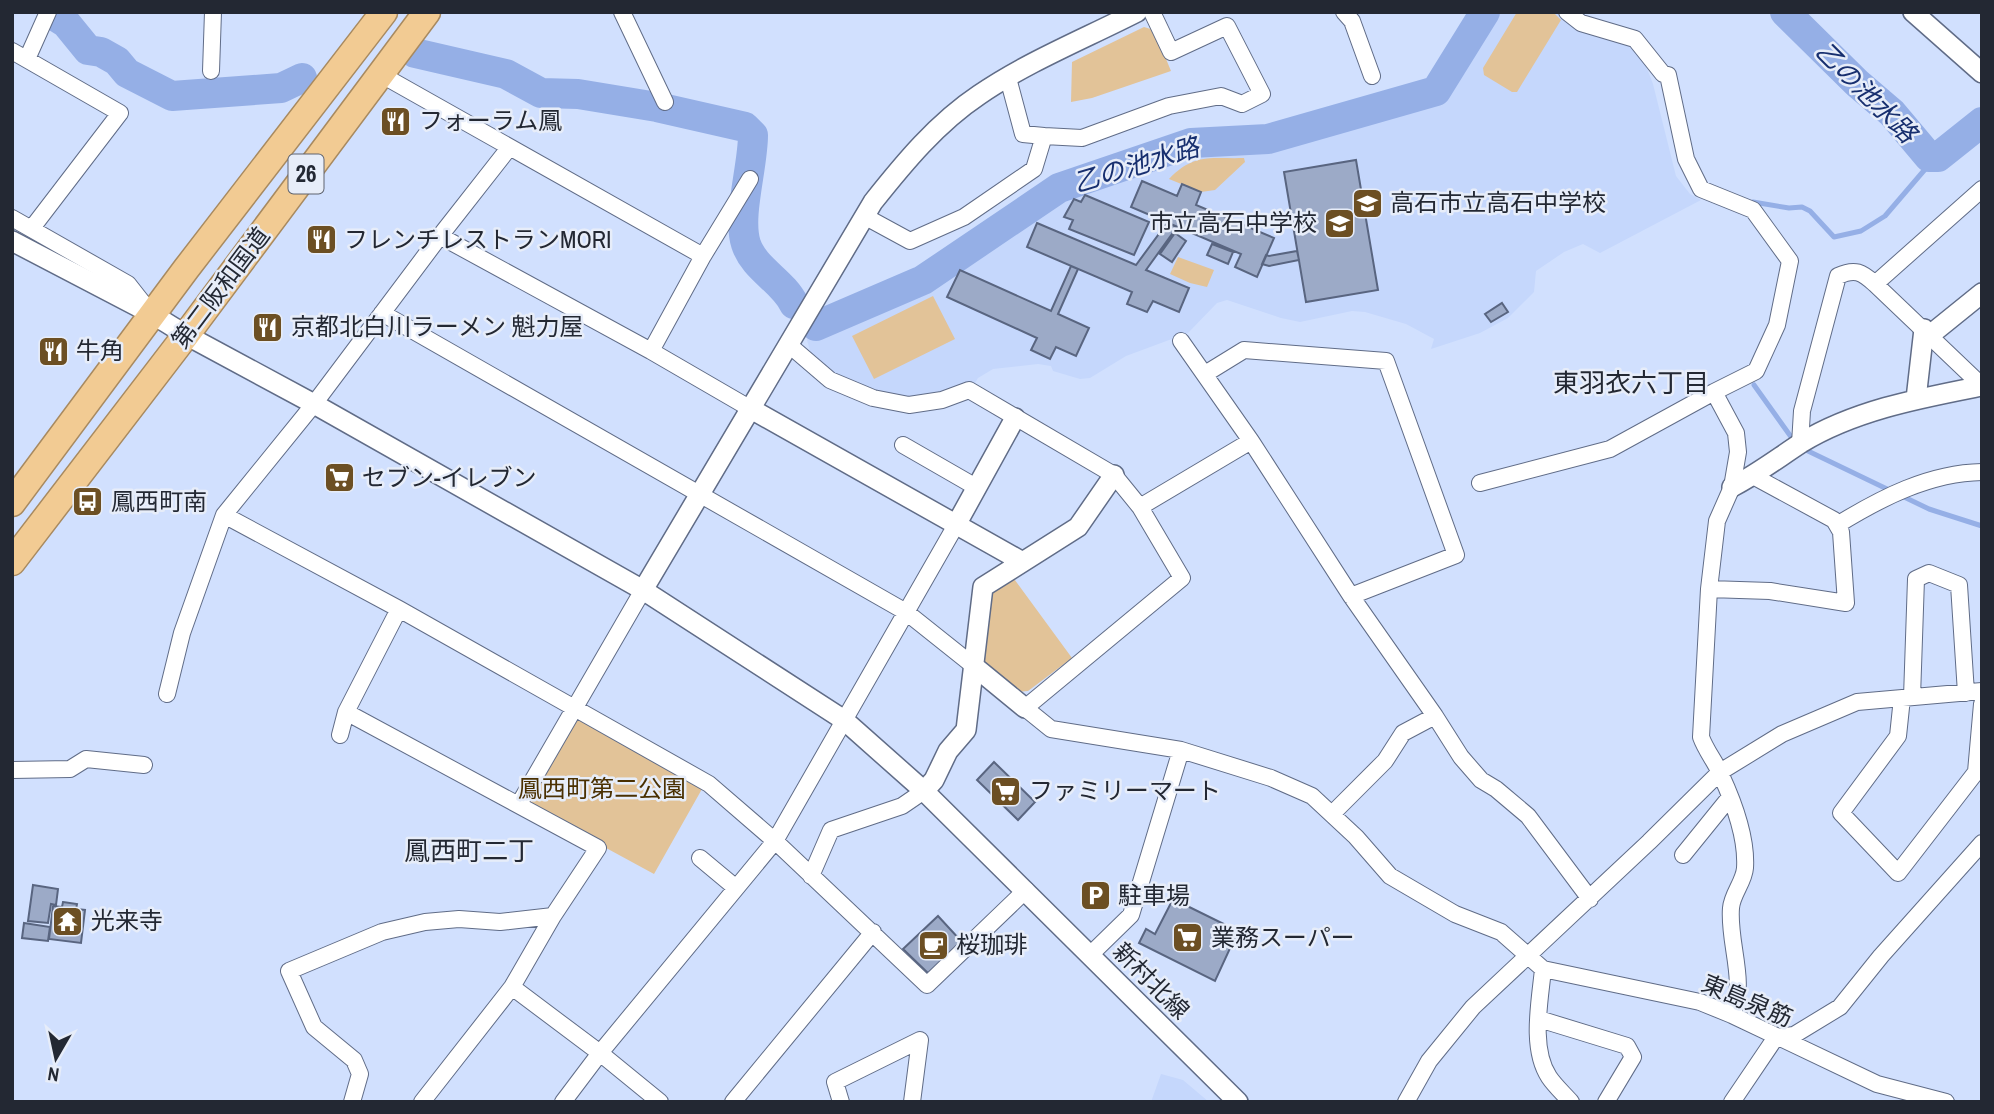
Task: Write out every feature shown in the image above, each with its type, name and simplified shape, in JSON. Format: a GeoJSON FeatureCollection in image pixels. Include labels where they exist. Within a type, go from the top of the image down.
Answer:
{"type":"FeatureCollection","features":[{"type":"Feature","properties":{"kind":"highway","name":"第二阪和国道"},"geometry":{"type":"LineString","coordinates":[[12,503],[152,314],[384,12]]}},
{"type":"Feature","properties":{"kind":"highway","name":"第二阪和国道"},"geometry":{"type":"LineString","coordinates":[[12,562],[186,335],[426,12]]}},
{"type":"Feature","properties":{"kind":"street"},"geometry":{"type":"LineString","coordinates":[[27,59],[48,12]]}},
{"type":"Feature","properties":{"kind":"street"},"geometry":{"type":"LineString","coordinates":[[211,71],[213,12]]}},
{"type":"Feature","properties":{"kind":"street"},"geometry":{"type":"LineString","coordinates":[[622,12],[665,102]]}},
{"type":"Feature","properties":{"kind":"street"},"geometry":{"type":"LineString","coordinates":[[519,804],[812,302],[873,202],[908,157],[978,95],[1137,12]]}},
{"type":"Feature","properties":{"kind":"street"},"geometry":{"type":"LineString","coordinates":[[1008,78],[1023,134],[1044,136],[1082,138],[1169,106],[1221,96],[1242,104],[1262,94],[1227,26],[1171,52],[1152,12]]}},
{"type":"Feature","properties":{"kind":"street"},"geometry":{"type":"LineString","coordinates":[[1344,12],[1352,21],[1372,76]]}},
{"type":"Feature","properties":{"kind":"street"},"geometry":{"type":"LineString","coordinates":[[1480,483],[1610,449],[1756,371],[1777,325],[1790,261],[1753,210],[1701,189],[1686,159],[1668,75],[1663,74],[1635,39],[1581,23],[1567,12]]}},
{"type":"Feature","properties":{"kind":"street"},"geometry":{"type":"LineString","coordinates":[[1913,12],[1982,73]]}},
{"type":"Feature","properties":{"kind":"street"},"geometry":{"type":"LineString","coordinates":[[12,51],[120,113],[32,229]]}},
{"type":"Feature","properties":{"kind":"street"},"geometry":{"type":"LineString","coordinates":[[380,74],[703,256]]}},
{"type":"Feature","properties":{"kind":"street"},"geometry":{"type":"LineString","coordinates":[[864,216],[910,241],[964,217],[1034,169],[1044,136]]}},
{"type":"Feature","properties":{"kind":"street"},"geometry":{"type":"LineString","coordinates":[[167,695],[182,633],[224,514],[314,404],[509,148]]}},
{"type":"Feature","properties":{"kind":"street"},"geometry":{"type":"LineString","coordinates":[[651,351],[703,256],[750,179]]}},
{"type":"Feature","properties":{"kind":"street"},"geometry":{"type":"LineString","coordinates":[[1875,284],[1982,189]]}},
{"type":"Feature","properties":{"kind":"street"},"geometry":{"type":"LineString","coordinates":[[12,218],[128,284],[152,314]]}},
{"type":"Feature","properties":{"kind":"street"},"geometry":{"type":"LineString","coordinates":[[440,236],[651,351],[1021,561]]}},
{"type":"Feature","properties":{"kind":"street","name":"新村北線"},"geometry":{"type":"LineString","coordinates":[[14,246],[152,314],[643,590],[844,720],[924,791],[1238,1102]]}},
{"type":"Feature","properties":{"kind":"street"},"geometry":{"type":"LineString","coordinates":[[1798,445],[1802,411],[1839,276],[1851,271],[1863,272],[1982,386]]}},
{"type":"Feature","properties":{"kind":"street"},"geometry":{"type":"LineString","coordinates":[[1916,399],[1927,332],[1982,293]]}},
{"type":"Feature","properties":{"kind":"street"},"geometry":{"type":"LineString","coordinates":[[382,313],[906,612],[1051,729],[1181,750],[1271,778],[1312,796],[1356,836],[1390,876],[1455,914],[1501,932],[1543,969],[1539,1019],[1540,1051],[1548,1076],[1571,1102]]}},
{"type":"Feature","properties":{"kind":"street"},"geometry":{"type":"LineString","coordinates":[[1181,341],[1251,441],[1351,596],[1461,757],[1481,780],[1528,816],[1590,899]]}},
{"type":"Feature","properties":{"kind":"street"},"geometry":{"type":"LineString","coordinates":[[788,344],[830,380],[873,398],[909,405],[942,400],[970,390],[1114,475],[1140,508],[1182,578],[1025,708]]}},
{"type":"Feature","properties":{"kind":"street"},"geometry":{"type":"LineString","coordinates":[[1205,374],[1244,350],[1386,361],[1456,555],[1351,596]]}},
{"type":"Feature","properties":{"kind":"street"},"geometry":{"type":"LineString","coordinates":[[1732,487],[1753,477],[1798,445],[1846,421],[1916,399],[1982,386]]}},
{"type":"Feature","properties":{"kind":"street"},"geometry":{"type":"LineString","coordinates":[[1714,392],[1736,433],[1738,452],[1732,487],[1717,521],[1709,589],[1701,737],[1706,753],[1720,772],[1741,831],[1745,871],[1731,908],[1737,974],[1736,1006],[1732,1015]]}},
{"type":"Feature","properties":{"kind":"street"},"geometry":{"type":"LineString","coordinates":[[563,1102],[600,1053],[775,841],[1015,418]]}},
{"type":"Feature","properties":{"kind":"street"},"geometry":{"type":"LineString","coordinates":[[1140,508],[1251,441]]}},
{"type":"Feature","properties":{"kind":"street"},"geometry":{"type":"LineString","coordinates":[[903,445],[976,487]]}},
{"type":"Feature","properties":{"kind":"street"},"geometry":{"type":"LineString","coordinates":[[1837,525],[1907,487],[1969,472],[1982,472]]}},
{"type":"Feature","properties":{"kind":"street"},"geometry":{"type":"LineString","coordinates":[[811,876],[831,830],[902,806],[924,791],[934,780],[948,751],[967,730],[982,587],[1078,527],[1114,475]]}},
{"type":"Feature","properties":{"kind":"street"},"geometry":{"type":"LineString","coordinates":[[1709,589],[1770,590],[1846,603],[1841,532],[1835,520],[1753,477]]}},
{"type":"Feature","properties":{"kind":"street"},"geometry":{"type":"LineString","coordinates":[[224,514],[399,609],[709,784],[775,841],[927,985],[1027,892]]}},
{"type":"Feature","properties":{"kind":"street"},"geometry":{"type":"LineString","coordinates":[[1406,1102],[1429,1060],[1473,1007],[1590,899],[1720,772],[1782,734],[1857,702],[1907,698],[1974,692],[1959,585],[1929,573],[1916,579],[1907,698],[1898,736],[1841,813],[1898,873],[1976,772],[1982,704]]}},
{"type":"Feature","properties":{"kind":"street"},"geometry":{"type":"LineString","coordinates":[[340,735],[346,712],[399,609]]}},
{"type":"Feature","properties":{"kind":"street"},"geometry":{"type":"LineString","coordinates":[[346,712],[598,848],[553,916],[512,987],[422,1102]]}},
{"type":"Feature","properties":{"kind":"street"},"geometry":{"type":"LineString","coordinates":[[1332,814],[1385,761],[1403,733],[1435,716]]}},
{"type":"Feature","properties":{"kind":"street"},"geometry":{"type":"LineString","coordinates":[[1090,955],[1131,915],[1181,750]]}},
{"type":"Feature","properties":{"kind":"street"},"geometry":{"type":"LineString","coordinates":[[12,770],[70,769],[86,759],[144,765]]}},
{"type":"Feature","properties":{"kind":"street"},"geometry":{"type":"LineString","coordinates":[[1683,855],[1730,797]]}},
{"type":"Feature","properties":{"kind":"street"},"geometry":{"type":"LineString","coordinates":[[1732,1102],[1776,1037],[1794,1035],[1840,1007],[1881,956],[1982,843]]}},
{"type":"Feature","properties":{"kind":"street"},"geometry":{"type":"LineString","coordinates":[[700,858],[736,888]]}},
{"type":"Feature","properties":{"kind":"street"},"geometry":{"type":"LineString","coordinates":[[352,1102],[360,1074],[355,1060],[314,1027],[289,971],[382,932],[425,922],[459,919],[500,922],[553,916]]}},
{"type":"Feature","properties":{"kind":"street"},"geometry":{"type":"LineString","coordinates":[[733,1102],[873,932]]}},
{"type":"Feature","properties":{"kind":"street","name":"東島泉筋"},"geometry":{"type":"LineString","coordinates":[[1543,969],[1700,1002],[1877,1084],[1946,1102]]}},
{"type":"Feature","properties":{"kind":"street"},"geometry":{"type":"LineString","coordinates":[[512,987],[660,1102]]}},
{"type":"Feature","properties":{"kind":"street"},"geometry":{"type":"LineString","coordinates":[[1539,1019],[1627,1046],[1633,1057],[1606,1102]]}},
{"type":"Feature","properties":{"kind":"street"},"geometry":{"type":"LineString","coordinates":[[841,1102],[835,1082],[920,1040],[912,1102]]}},
{"type":"Feature","properties":{"kind":"shaded area","name":"高石市立高石中学校"},"geometry":{"type":"Polygon","coordinates":[[[1489,12],[1556,12],[1579,31],[1619,37],[1641,53],[1653,84],[1676,176],[1690,194],[1701,200],[1600,253],[1583,244],[1564,252],[1536,271],[1534,292],[1508,318],[1480,333],[1431,349],[1434,339],[1406,324],[1365,312],[1352,311],[1300,322],[1227,300],[1217,303],[1188,333],[1126,356],[1090,378],[1080,379],[1053,371],[1051,366],[1038,364],[993,369],[978,378],[973,386],[926,400],[856,390],[812,358],[807,340],[816,329],[923,281],[1060,191],[1191,145],[1281,139],[1433,97],[1447,83],[1489,12]]]}},
{"type":"Feature","properties":{"kind":"shaded area"},"geometry":{"type":"Polygon","coordinates":[[[1161,1074],[1183,1080],[1209,1102],[1151,1102],[1161,1074]]]}},
{"type":"Feature","properties":{"kind":"green space"},"geometry":{"type":"Polygon","coordinates":[[[1517,12],[1553,12],[1561,20],[1517,92],[1512,92],[1484,75],[1483,68],[1517,12]]]}},
{"type":"Feature","properties":{"kind":"green space"},"geometry":{"type":"Polygon","coordinates":[[[1144,27],[1154,30],[1171,71],[1092,98],[1071,102],[1072,62],[1144,27]]]}},
{"type":"Feature","properties":{"kind":"green space"},"geometry":{"type":"Polygon","coordinates":[[[1244,158],[1245,162],[1215,190],[1201,192],[1169,179],[1195,161],[1244,158]]]}},
{"type":"Feature","properties":{"kind":"green space"},"geometry":{"type":"Polygon","coordinates":[[[1178,257],[1214,270],[1207,287],[1170,274],[1178,257]]]}},
{"type":"Feature","properties":{"kind":"green space"},"geometry":{"type":"Polygon","coordinates":[[[933,296],[955,339],[874,379],[852,336],[933,296]]]}},
{"type":"Feature","properties":{"kind":"green space"},"geometry":{"type":"Polygon","coordinates":[[[1012,576],[1072,658],[1028,691],[1017,692],[982,662],[989,598],[997,586],[1012,576]]]}},
{"type":"Feature","properties":{"kind":"green space","name":"鳳西町第二公園"},"geometry":{"type":"Polygon","coordinates":[[[578,718],[702,789],[654,874],[527,805],[578,718]]]}},
{"type":"Feature","properties":{"kind":"building"},"geometry":{"type":"Polygon","coordinates":[[[1356,160],[1378,290],[1306,302],[1284,172],[1356,160]]]}},
{"type":"Feature","properties":{"kind":"building"},"geometry":{"type":"Polygon","coordinates":[[[1142,181],[1177,196],[1182,184],[1201,192],[1196,205],[1274,238],[1257,277],[1235,267],[1241,254],[1131,207],[1142,181]]]}},
{"type":"Feature","properties":{"kind":"building"},"geometry":{"type":"Polygon","coordinates":[[[1085,195],[1149,222],[1134,255],[1069,229],[1073,220],[1064,217],[1074,199],[1081,202],[1085,195]]]}},
{"type":"Feature","properties":{"kind":"building"},"geometry":{"type":"Polygon","coordinates":[[[1037,223],[1136,265],[1167,223],[1177,227],[1146,270],[1189,288],[1179,312],[1153,301],[1147,312],[1127,304],[1132,292],[1027,247],[1037,223]]]}},
{"type":"Feature","properties":{"kind":"building"},"geometry":{"type":"Polygon","coordinates":[[[1175,233],[1186,241],[1172,262],[1160,254],[1175,233]]]}},
{"type":"Feature","properties":{"kind":"building"},"geometry":{"type":"Polygon","coordinates":[[[1212,244],[1233,252],[1228,264],[1207,255],[1212,244]]]}},
{"type":"Feature","properties":{"kind":"building"},"geometry":{"type":"Polygon","coordinates":[[[1297,251],[1299,260],[1269,266],[1262,264],[1266,255],[1297,251]]]}},
{"type":"Feature","properties":{"kind":"building"},"geometry":{"type":"Polygon","coordinates":[[[1071,266],[1078,269],[1058,314],[1089,328],[1076,356],[1056,347],[1050,359],[1031,350],[1037,338],[947,297],[960,270],[1051,311],[1071,266]]]}},
{"type":"Feature","properties":{"kind":"building"},"geometry":{"type":"Polygon","coordinates":[[[1502,303],[1508,312],[1491,322],[1485,314],[1502,303]]]}},
{"type":"Feature","properties":{"kind":"building","name":"ファミリーマート"},"geometry":{"type":"Polygon","coordinates":[[[994,762],[1035,802],[1018,820],[977,780],[994,762]]]}},
{"type":"Feature","properties":{"kind":"building"},"geometry":{"type":"Polygon","coordinates":[[[33,885],[58,889],[56,905],[51,904],[48,923],[28,921],[33,885]]]}},
{"type":"Feature","properties":{"kind":"building","name":"業務スーパー"},"geometry":{"type":"Polygon","coordinates":[[[1173,899],[1238,931],[1215,981],[1139,943],[1146,929],[1155,934],[1173,899]]]}},
{"type":"Feature","properties":{"kind":"building"},"geometry":{"type":"Polygon","coordinates":[[[63,902],[77,904],[76,909],[85,910],[81,943],[49,939],[53,906],[62,907],[63,902]]]}},
{"type":"Feature","properties":{"kind":"building","name":"桜珈琲"},"geometry":{"type":"Polygon","coordinates":[[[938,916],[962,942],[931,976],[903,949],[938,916]]]}},
{"type":"Feature","properties":{"kind":"building"},"geometry":{"type":"Polygon","coordinates":[[[24,923],[50,927],[48,941],[22,938],[24,923]]]}},
{"type":"Feature","properties":{"kind":"waterway","name":"乙の池水路"},"geometry":{"type":"LineString","coordinates":[[816,326],[923,280],[1059,188],[1191,143],[1268,139],[1436,91],[1485,12]]}},
{"type":"Feature","properties":{"kind":"waterway","name":"乙の池水路"},"geometry":{"type":"LineString","coordinates":[[1785,12],[1857,83],[1892,113],[1929,157],[1938,157],[1982,122]]}},
{"type":"Feature","properties":{"kind":"waterway","name":"乙の池水路"},"geometry":{"type":"LineString","coordinates":[[58,18],[66,23],[88,50],[101,52],[117,61],[127,73],[172,96],[281,88],[302,78]]}},
{"type":"Feature","properties":{"kind":"waterway","name":"乙の池水路"},"geometry":{"type":"LineString","coordinates":[[415,53],[506,74],[541,93],[578,94],[657,107],[745,127],[753,135],[743,220],[746,244],[755,261],[783,288],[794,304]]}},
{"type":"Feature","properties":{"kind":"waterway"},"geometry":{"type":"LineString","coordinates":[[1753,202],[1789,208],[1802,207],[1810,211],[1834,237],[1861,231],[1885,216],[1927,167],[1929,157]]}},
{"type":"Feature","properties":{"kind":"waterway"},"geometry":{"type":"LineString","coordinates":[[1754,385],[1794,441]]}},
{"type":"Feature","properties":{"kind":"waterway"},"geometry":{"type":"LineString","coordinates":[[1808,451],[1887,489]]}},
{"type":"Feature","properties":{"kind":"waterway"},"geometry":{"type":"LineString","coordinates":[[1902,496],[1929,509],[1982,526]]}},
{"type":"Feature","properties":{"kind":"place","name":"フォーラム鳳"},"geometry":{"type":"Point","coordinates":[396,121]}},
{"type":"Feature","properties":{"kind":"place","name":"高石市立高石中学校"},"geometry":{"type":"Point","coordinates":[1367,203]}},
{"type":"Feature","properties":{"kind":"place","name":"市立高石中学校"},"geometry":{"type":"Point","coordinates":[1340,223]}},
{"type":"Feature","properties":{"kind":"place","name":"フレンチレストランMORI"},"geometry":{"type":"Point","coordinates":[321,240]}},
{"type":"Feature","properties":{"kind":"place","name":"京都北白川ラーメン 魁力屋"},"geometry":{"type":"Point","coordinates":[268,327]}},
{"type":"Feature","properties":{"kind":"place","name":"牛角"},"geometry":{"type":"Point","coordinates":[53,351]}},
{"type":"Feature","properties":{"kind":"place","name":"セブン-イレブン"},"geometry":{"type":"Point","coordinates":[339,478]}},
{"type":"Feature","properties":{"kind":"place","name":"鳳西町南"},"geometry":{"type":"Point","coordinates":[88,502]}},
{"type":"Feature","properties":{"kind":"place","name":"ファミリーマート"},"geometry":{"type":"Point","coordinates":[1006,791]}},
{"type":"Feature","properties":{"kind":"place","name":"駐車場"},"geometry":{"type":"Point","coordinates":[1095,896]}},
{"type":"Feature","properties":{"kind":"place","name":"光来寺"},"geometry":{"type":"Point","coordinates":[68,921]}},
{"type":"Feature","properties":{"kind":"place","name":"業務スーパー"},"geometry":{"type":"Point","coordinates":[1188,938]}},
{"type":"Feature","properties":{"kind":"place","name":"桜珈琲"},"geometry":{"type":"Point","coordinates":[933,945]}},
{"type":"Feature","properties":{"kind":"district","name":"東羽衣六丁目"},"geometry":{"type":"Point","coordinates":[1631,383]}},
{"type":"Feature","properties":{"kind":"district","name":"鳳西町二丁"},"geometry":{"type":"Point","coordinates":[469,851]}}]}
